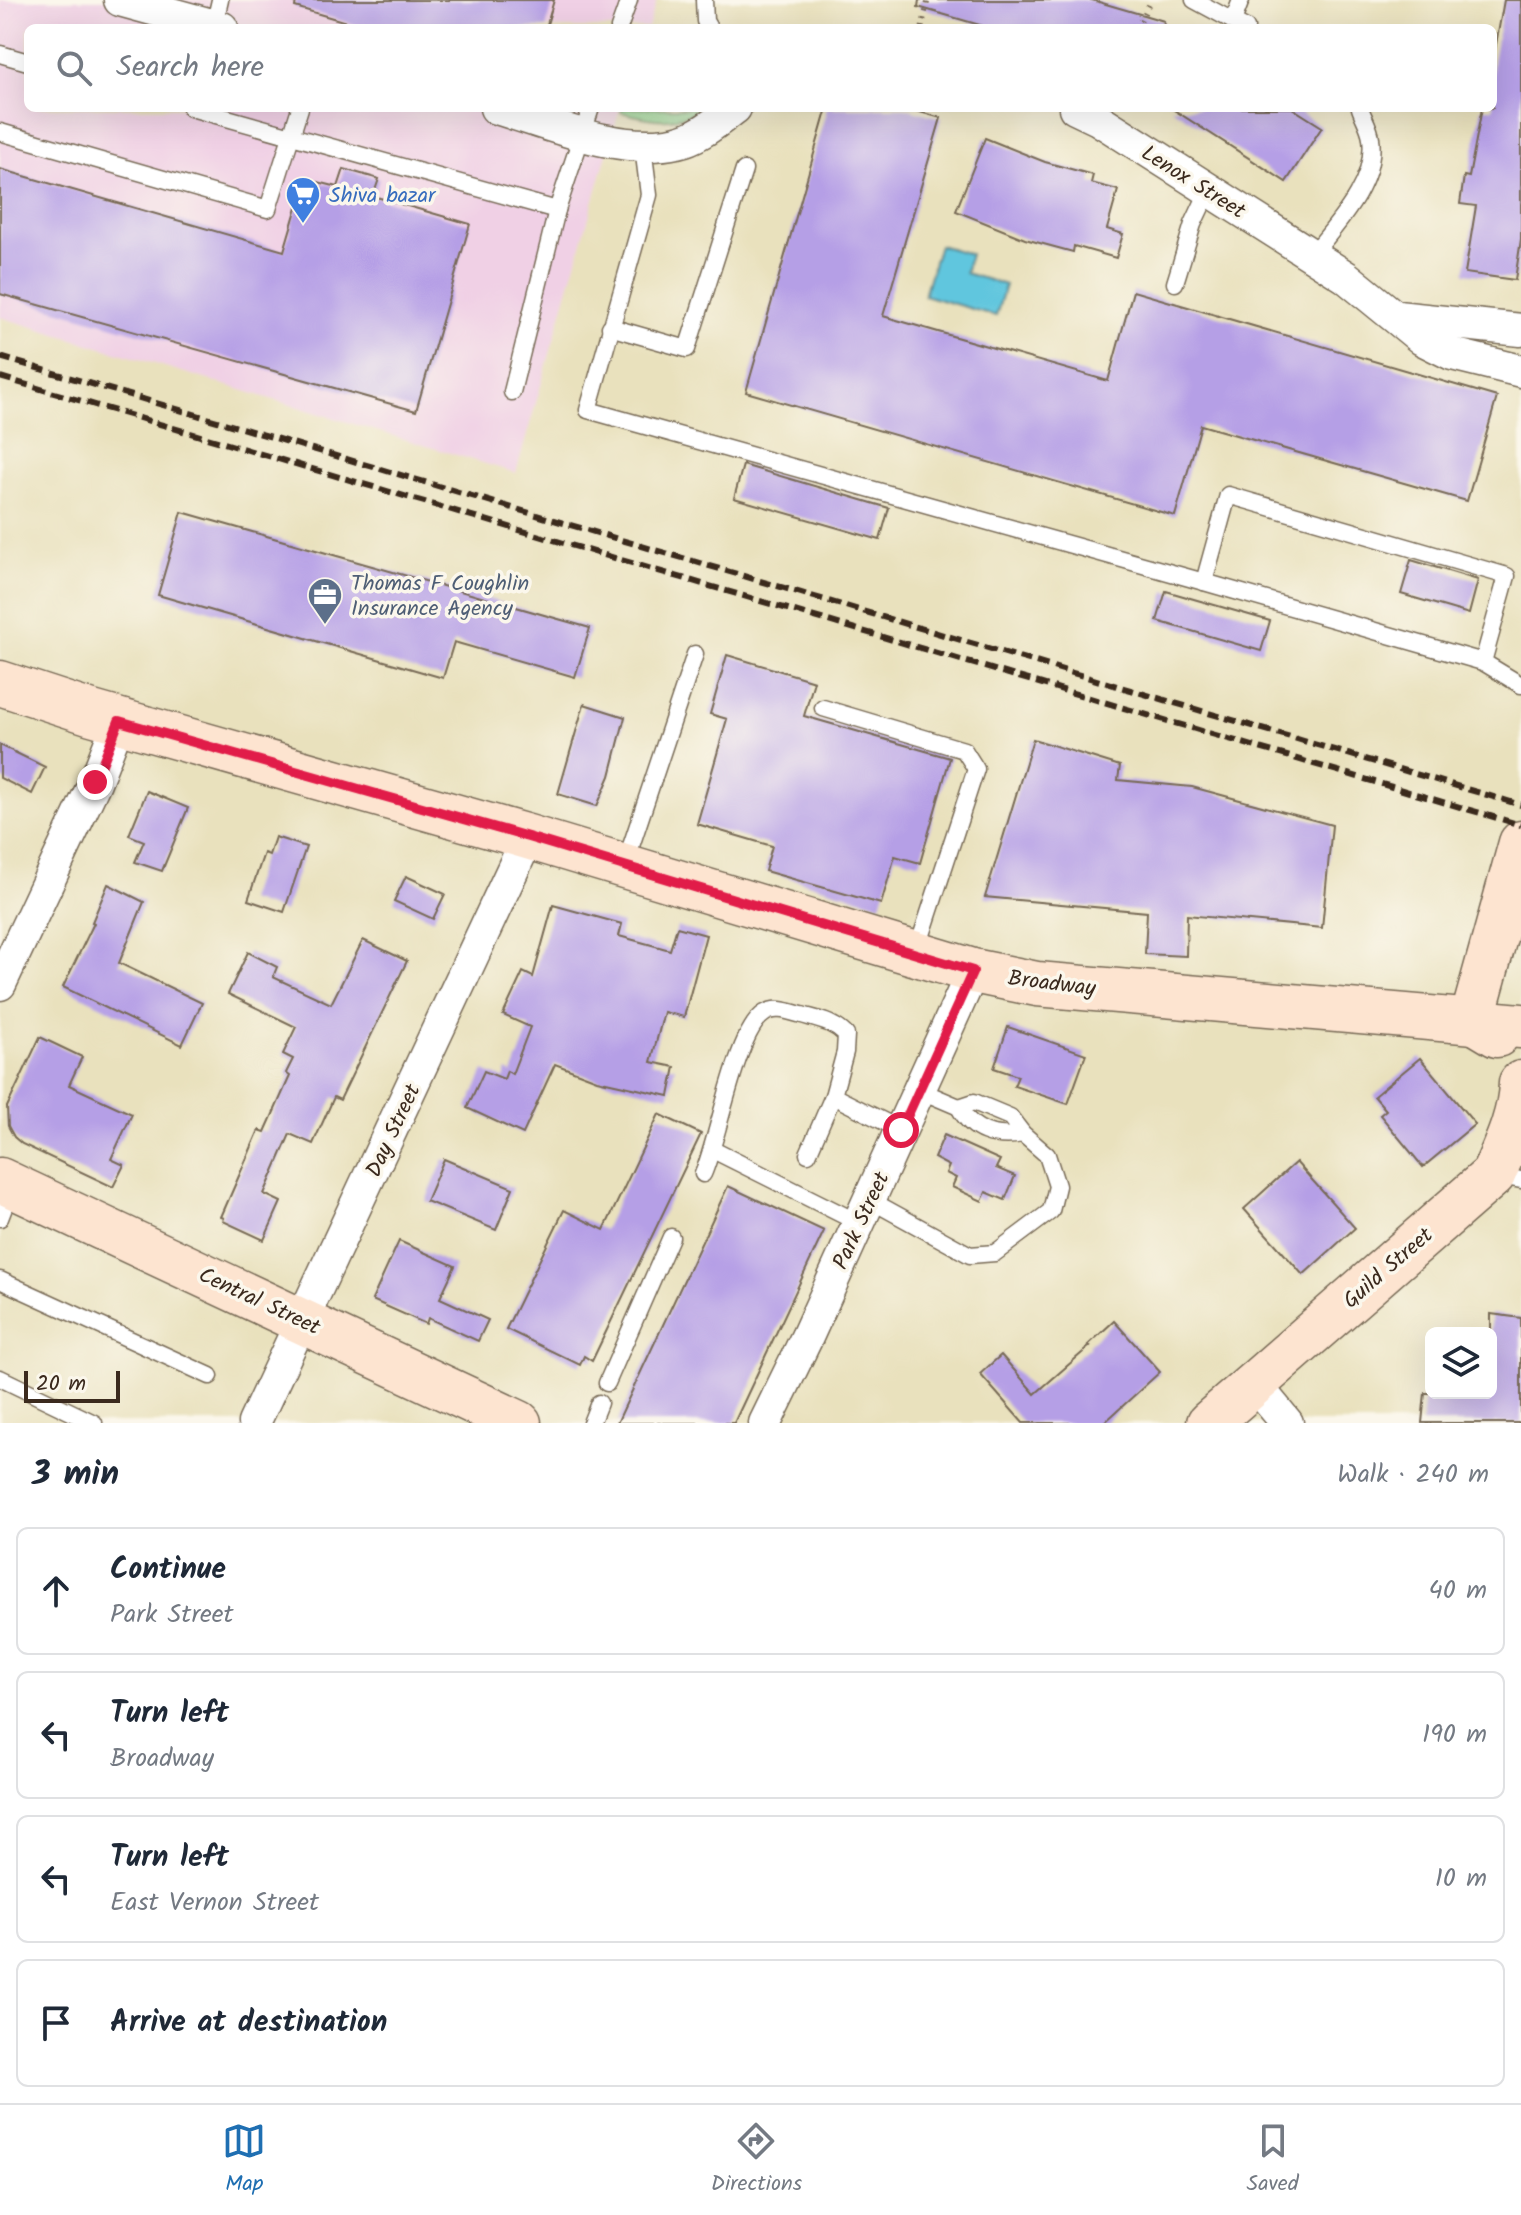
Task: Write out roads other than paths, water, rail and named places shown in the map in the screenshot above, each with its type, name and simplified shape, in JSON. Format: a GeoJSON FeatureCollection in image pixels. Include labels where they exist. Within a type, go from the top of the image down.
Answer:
{"type":"FeatureCollection","features":[{"type":"Feature","properties":{"kind":"street"},"geometry":{"type":"LineString","coordinates":[[120,0],[219,18]]}},
{"type":"Feature","properties":{"kind":"street"},"geometry":{"type":"LineString","coordinates":[[524,112],[587,121],[643,147],[679,142],[704,131],[730,112]]}},
{"type":"Feature","properties":{"kind":"street","name":"Lenox Street"},"geometry":{"type":"LineString","coordinates":[[1083,112],[1312,255],[1422,339],[1452,354],[1521,371]]}},
{"type":"Feature","properties":{"kind":"street"},"geometry":{"type":"LineString","coordinates":[[1397,317],[1521,330]]}},
{"type":"Feature","properties":{"kind":"street","name":"Broadway"},"geometry":{"type":"LineString","coordinates":[[0,683],[119,721],[528,837],[973,971],[1037,984],[1521,1026]]}},
{"type":"Feature","properties":{"kind":"street"},"geometry":{"type":"LineString","coordinates":[[0,984],[95,782],[119,721]]}},
{"type":"Feature","properties":{"kind":"street","name":"Day Street"},"geometry":{"type":"LineString","coordinates":[[254,1423],[528,837]]}},
{"type":"Feature","properties":{"kind":"street"},"geometry":{"type":"LineString","coordinates":[[1521,843],[1472,1020],[1506,1042],[1519,1062],[1521,1076]]}},
{"type":"Feature","properties":{"kind":"street","name":"Park Street"},"geometry":{"type":"LineString","coordinates":[[765,1423],[973,971]]}},
{"type":"Feature","properties":{"kind":"street","name":"Guild Street"},"geometry":{"type":"LineString","coordinates":[[1209,1423],[1253,1382],[1512,1171],[1512,1131],[1521,1083]]}},
{"type":"Feature","properties":{"kind":"street","name":"Central Street"},"geometry":{"type":"LineString","coordinates":[[4,1195],[304,1321],[519,1423]]}},
{"type":"Feature","properties":{"kind":"street"},"geometry":{"type":"LineString","coordinates":[[1253,1382],[1287,1423]]}},
{"type":"Feature","properties":{"kind":"lane"},"geometry":{"type":"LineString","coordinates":[[620,24],[629,0]]}},
{"type":"Feature","properties":{"kind":"lane"},"geometry":{"type":"LineString","coordinates":[[704,0],[707,24]]}},
{"type":"Feature","properties":{"kind":"lane"},"geometry":{"type":"LineString","coordinates":[[1194,0],[1239,24],[1241,0]]}},
{"type":"Feature","properties":{"kind":"lane"},"geometry":{"type":"LineString","coordinates":[[0,54],[24,61]]}},
{"type":"Feature","properties":{"kind":"lane"},"geometry":{"type":"LineString","coordinates":[[205,112],[557,210]]}},
{"type":"Feature","properties":{"kind":"lane"},"geometry":{"type":"LineString","coordinates":[[0,132],[268,209],[299,112]]}},
{"type":"Feature","properties":{"kind":"lane"},"geometry":{"type":"LineString","coordinates":[[1312,255],[1342,218],[1366,181],[1371,139],[1361,112]]}},
{"type":"Feature","properties":{"kind":"lane"},"geometry":{"type":"LineString","coordinates":[[512,392],[557,210],[587,121]]}},
{"type":"Feature","properties":{"kind":"lane"},"geometry":{"type":"LineString","coordinates":[[643,147],[649,195],[588,410],[1483,662],[1521,685]]}},
{"type":"Feature","properties":{"kind":"lane"},"geometry":{"type":"LineString","coordinates":[[610,327],[687,349],[744,170]]}},
{"type":"Feature","properties":{"kind":"lane"},"geometry":{"type":"LineString","coordinates":[[1175,283],[1193,224],[1209,190]]}},
{"type":"Feature","properties":{"kind":"lane"},"geometry":{"type":"LineString","coordinates":[[1204,582],[1228,495],[1507,576],[1483,662]]}},
{"type":"Feature","properties":{"kind":"lane"},"geometry":{"type":"LineString","coordinates":[[624,866],[695,654]]}},
{"type":"Feature","properties":{"kind":"lane"},"geometry":{"type":"LineString","coordinates":[[823,708],[964,750],[976,769],[916,954]]}},
{"type":"Feature","properties":{"kind":"lane"},"geometry":{"type":"LineString","coordinates":[[703,1174],[713,1150],[741,1046],[753,1025],[767,1011],[782,1010],[835,1024],[846,1035],[845,1052],[833,1096],[808,1154]]}},
{"type":"Feature","properties":{"kind":"lane"},"geometry":{"type":"LineString","coordinates":[[713,1150],[970,1255],[995,1253],[1051,1211],[1057,1186],[1047,1155],[1023,1134],[1010,1117],[974,1102],[959,1107],[919,1090]]}},
{"type":"Feature","properties":{"kind":"lane"},"geometry":{"type":"LineString","coordinates":[[833,1096],[901,1130]]}},
{"type":"Feature","properties":{"kind":"lane"},"geometry":{"type":"LineString","coordinates":[[607,1383],[671,1237]]}},
{"type":"Feature","properties":{"kind":"lane"},"geometry":{"type":"LineString","coordinates":[[0,1280],[210,1376]]}},
{"type":"Feature","properties":{"kind":"lane"},"geometry":{"type":"LineString","coordinates":[[0,1378],[94,1423]]}},
{"type":"Feature","properties":{"kind":"lane"},"geometry":{"type":"LineString","coordinates":[[591,1423],[599,1403]]}},
{"type":"Feature","properties":{"kind":"water"},"geometry":{"type":"Polygon","coordinates":[[[939,245],[970,254],[965,273],[1005,285],[996,316],[924,295],[939,245]]]}},
{"type":"Feature","properties":{"kind":"railway"},"geometry":{"type":"LineString","coordinates":[[0,357],[1521,805]]}},
{"type":"Feature","properties":{"kind":"railway"},"geometry":{"type":"LineString","coordinates":[[0,377],[1521,825]]}},
{"type":"Feature","properties":{"kind":"place","name":"Shiva bazar"},"geometry":{"type":"Point","coordinates":[303,225]}},
{"type":"Feature","properties":{"kind":"place","name":"Thomas F Coughlin Insurance Agency"},"geometry":{"type":"Point","coordinates":[325,626]}}]}
